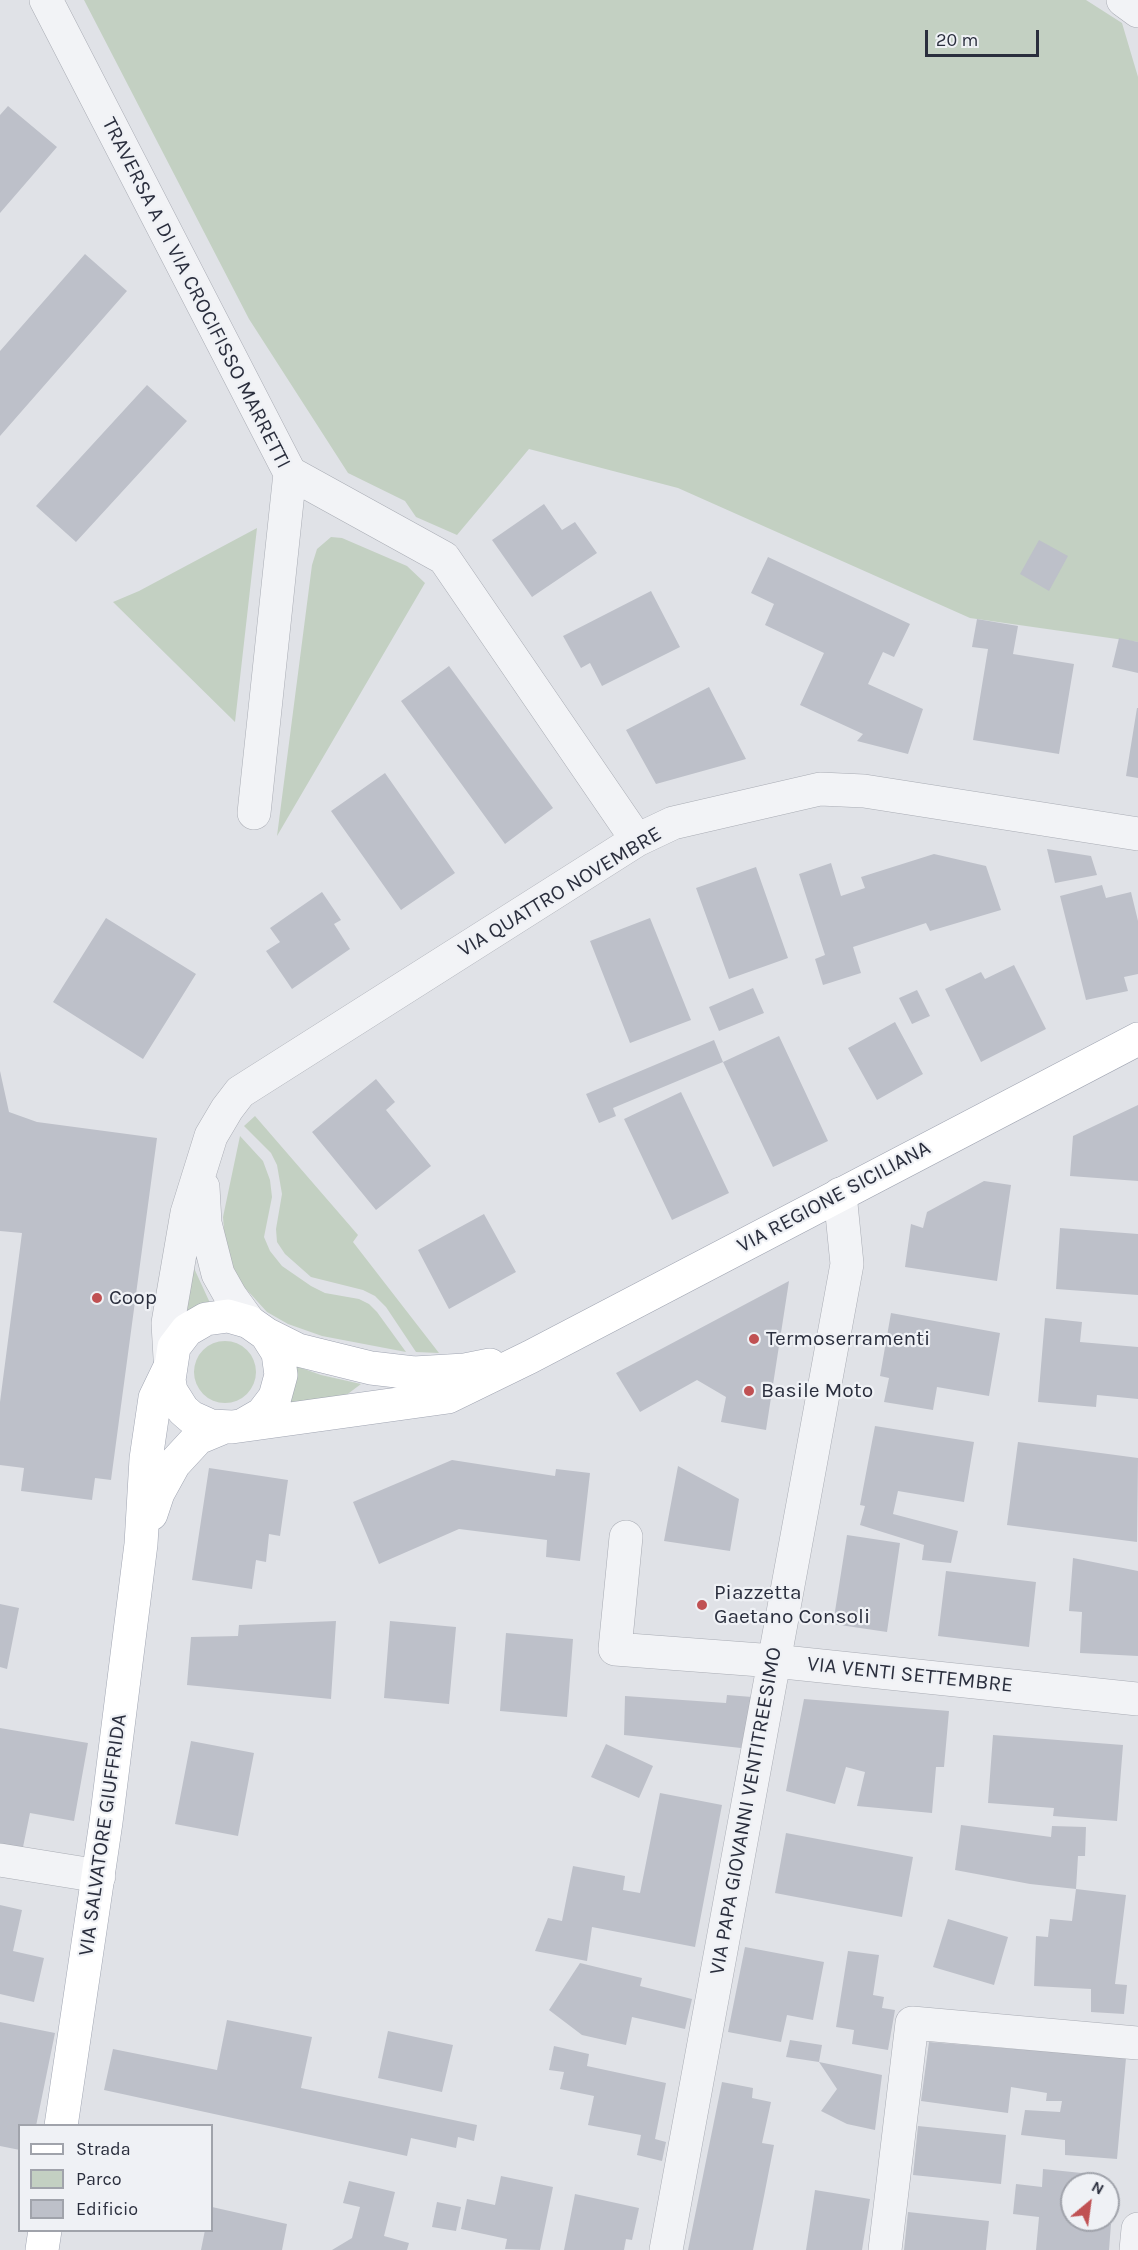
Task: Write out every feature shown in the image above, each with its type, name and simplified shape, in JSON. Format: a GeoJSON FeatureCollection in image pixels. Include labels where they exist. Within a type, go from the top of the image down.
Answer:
{"type":"FeatureCollection","features":[{"type":"Feature","properties":{"kind":"main road","name":"VIA REGIONE SICILIANA"},"geometry":{"type":"LineString","coordinates":[[530,1357],[1138,1039]]}},
{"type":"Feature","properties":{"kind":"main road"},"geometry":{"type":"LineString","coordinates":[[141,1544],[146,1459],[155,1398],[180,1338],[206,1319],[228,1316],[258,1328],[298,1350],[371,1368],[414,1373],[465,1370],[530,1357]]}},
{"type":"Feature","properties":{"kind":"main road"},"geometry":{"type":"LineString","coordinates":[[141,1544],[158,1493],[174,1464],[198,1438],[262,1414],[275,1396],[279,1386],[280,1364],[258,1328]]}},
{"type":"Feature","properties":{"kind":"main road"},"geometry":{"type":"LineString","coordinates":[[169,1364],[171,1391],[183,1410],[201,1423],[232,1427],[448,1397],[530,1357]]}},
{"type":"Feature","properties":{"kind":"main road","name":"VIA SALVATORE GIUFFRIDA"},"geometry":{"type":"LineString","coordinates":[[61,2124],[99,1876],[141,1544]]}},
{"type":"Feature","properties":{"kind":"main road"},"geometry":{"type":"LineString","coordinates":[[42,2250],[45,2232]]}},
{"type":"Feature","properties":{"kind":"street","name":"TRAVERSA A DI VIA CROCIFISSO MARRETTI"},"geometry":{"type":"LineString","coordinates":[[46,0],[290,473],[254,813]]}},
{"type":"Feature","properties":{"kind":"street"},"geometry":{"type":"LineString","coordinates":[[1123,0],[1138,11]]}},
{"type":"Feature","properties":{"kind":"street"},"geometry":{"type":"LineString","coordinates":[[290,473],[444,558],[637,840]]}},
{"type":"Feature","properties":{"kind":"street","name":"VIA QUATTRO NOVEMBRE"},"geometry":{"type":"LineString","coordinates":[[169,1364],[168,1323],[187,1213],[211,1136],[240,1092],[637,840],[673,823],[820,789],[864,791],[1138,834]]}},
{"type":"Feature","properties":{"kind":"street"},"geometry":{"type":"LineString","coordinates":[[201,1164],[205,1223],[218,1274],[231,1297],[258,1328]]}},
{"type":"Feature","properties":{"kind":"street","name":"VIA PAPA GIOVANNI VENTITREESIMO"},"geometry":{"type":"LineString","coordinates":[[666,2250],[847,1264],[840,1194]]}},
{"type":"Feature","properties":{"kind":"street","name":"VIA VENTI SETTEMBRE"},"geometry":{"type":"LineString","coordinates":[[626,1537],[615,1649],[774,1661],[1138,1699]]}},
{"type":"Feature","properties":{"kind":"street"},"geometry":{"type":"LineString","coordinates":[[0,1860],[99,1876]]}},
{"type":"Feature","properties":{"kind":"street"},"geometry":{"type":"LineString","coordinates":[[885,2250],[912,2023],[1138,2043]]}},
{"type":"Feature","properties":{"kind":"street"},"geometry":{"type":"LineString","coordinates":[[1136,2250],[1138,2229]]}},
{"type":"Feature","properties":{"kind":"green space"},"geometry":{"type":"Polygon","coordinates":[[[84,0],[1086,0],[1122,23],[1138,77],[1138,642],[970,618],[678,488],[529,449],[457,535],[416,517],[405,501],[348,473],[249,319],[84,0]]]}},
{"type":"Feature","properties":{"kind":"green space"},"geometry":{"type":"Polygon","coordinates":[[[257,528],[235,722],[113,602],[139,591],[257,528]]]}},
{"type":"Feature","properties":{"kind":"green space"},"geometry":{"type":"Polygon","coordinates":[[[331,537],[342,538],[407,566],[425,583],[277,836],[312,565],[317,549],[331,537]]]}},
{"type":"Feature","properties":{"kind":"green space"},"geometry":{"type":"Polygon","coordinates":[[[255,1116],[358,1235],[353,1242],[439,1353],[416,1352],[386,1307],[375,1296],[363,1290],[311,1277],[285,1254],[277,1242],[276,1229],[282,1194],[277,1165],[271,1153],[244,1126],[255,1116]]]}},
{"type":"Feature","properties":{"kind":"green space"},"geometry":{"type":"Polygon","coordinates":[[[240,1136],[263,1161],[270,1180],[272,1197],[264,1237],[270,1251],[282,1266],[311,1286],[325,1293],[359,1299],[369,1304],[406,1352],[322,1336],[288,1324],[267,1312],[236,1278],[225,1242],[223,1217],[240,1136]]]}},
{"type":"Feature","properties":{"kind":"green space"},"geometry":{"type":"Polygon","coordinates":[[[193,1266],[210,1303],[184,1313],[193,1266]]]}},
{"type":"Feature","properties":{"kind":"green space"},"geometry":{"type":"Polygon","coordinates":[[[219,1341],[231,1341],[247,1350],[254,1360],[256,1372],[254,1384],[247,1394],[231,1403],[219,1403],[208,1398],[199,1389],[194,1378],[194,1366],[199,1355],[208,1346],[219,1341]]]}},
{"type":"Feature","properties":{"kind":"green space"},"geometry":{"type":"Polygon","coordinates":[[[293,1365],[321,1375],[361,1384],[345,1396],[286,1404],[293,1365]]]}},
{"type":"Feature","properties":{"kind":"building"},"geometry":{"type":"Polygon","coordinates":[[[8,106],[57,147],[0,213],[0,115],[8,106]]]}},
{"type":"Feature","properties":{"kind":"building"},"geometry":{"type":"Polygon","coordinates":[[[85,254],[127,291],[0,436],[0,351],[85,254]]]}},
{"type":"Feature","properties":{"kind":"building"},"geometry":{"type":"Polygon","coordinates":[[[147,385],[187,421],[76,542],[36,506],[147,385]]]}},
{"type":"Feature","properties":{"kind":"building"},"geometry":{"type":"Polygon","coordinates":[[[544,504],[562,530],[575,522],[597,553],[532,597],[492,540],[544,504]]]}},
{"type":"Feature","properties":{"kind":"building"},"geometry":{"type":"Polygon","coordinates":[[[1039,540],[1068,556],[1049,591],[1020,574],[1039,540]]]}},
{"type":"Feature","properties":{"kind":"building"},"geometry":{"type":"Polygon","coordinates":[[[768,557],[910,624],[894,657],[883,652],[868,684],[923,709],[908,754],[857,741],[863,734],[800,705],[824,653],[765,625],[774,604],[751,593],[768,557]]]}},
{"type":"Feature","properties":{"kind":"building"},"geometry":{"type":"Polygon","coordinates":[[[651,591],[680,647],[602,686],[590,663],[581,668],[563,636],[651,591]]]}},
{"type":"Feature","properties":{"kind":"building"},"geometry":{"type":"Polygon","coordinates":[[[977,619],[1018,626],[1013,654],[1074,664],[1059,754],[973,740],[988,649],[972,647],[977,619]]]}},
{"type":"Feature","properties":{"kind":"building"},"geometry":{"type":"Polygon","coordinates":[[[1119,638],[1138,642],[1138,673],[1112,667],[1119,638]]]}},
{"type":"Feature","properties":{"kind":"building"},"geometry":{"type":"Polygon","coordinates":[[[449,666],[553,808],[505,844],[401,701],[449,666]]]}},
{"type":"Feature","properties":{"kind":"building"},"geometry":{"type":"Polygon","coordinates":[[[709,687],[746,759],[656,784],[626,730],[709,687]]]}},
{"type":"Feature","properties":{"kind":"building"},"geometry":{"type":"Polygon","coordinates":[[[1138,708],[1138,778],[1126,776],[1138,708]]]}},
{"type":"Feature","properties":{"kind":"building"},"geometry":{"type":"Polygon","coordinates":[[[385,773],[455,873],[401,910],[331,811],[385,773]]]}},
{"type":"Feature","properties":{"kind":"building"},"geometry":{"type":"Polygon","coordinates":[[[1047,849],[1091,856],[1097,875],[1055,883],[1047,849]]]}},
{"type":"Feature","properties":{"kind":"building"},"geometry":{"type":"Polygon","coordinates":[[[934,854],[986,866],[1001,910],[930,931],[926,923],[853,947],[861,973],[823,985],[815,959],[825,955],[799,874],[831,863],[841,896],[865,888],[861,877],[934,854]]]}},
{"type":"Feature","properties":{"kind":"building"},"geometry":{"type":"Polygon","coordinates":[[[756,867],[788,958],[729,979],[696,888],[756,867]]]}},
{"type":"Feature","properties":{"kind":"building"},"geometry":{"type":"Polygon","coordinates":[[[1102,885],[1106,898],[1131,892],[1138,921],[1138,974],[1124,977],[1128,991],[1086,1000],[1060,896],[1102,885]]]}},
{"type":"Feature","properties":{"kind":"building"},"geometry":{"type":"Polygon","coordinates":[[[322,892],[341,920],[334,924],[350,949],[292,989],[266,951],[280,942],[270,928],[322,892]]]}},
{"type":"Feature","properties":{"kind":"building"},"geometry":{"type":"Polygon","coordinates":[[[106,918],[196,974],[143,1059],[53,1002],[106,918]]]}},
{"type":"Feature","properties":{"kind":"building"},"geometry":{"type":"Polygon","coordinates":[[[650,918],[691,1020],[630,1043],[590,941],[650,918]]]}},
{"type":"Feature","properties":{"kind":"building"},"geometry":{"type":"Polygon","coordinates":[[[1014,965],[1046,1029],[981,1062],[945,989],[981,972],[985,979],[1014,965]]]}},
{"type":"Feature","properties":{"kind":"building"},"geometry":{"type":"Polygon","coordinates":[[[753,988],[764,1013],[719,1031],[709,1007],[753,988]]]}},
{"type":"Feature","properties":{"kind":"building"},"geometry":{"type":"Polygon","coordinates":[[[917,990],[930,1016],[912,1024],[899,998],[917,990]]]}},
{"type":"Feature","properties":{"kind":"building"},"geometry":{"type":"Polygon","coordinates":[[[895,1022],[923,1074],[877,1100],[848,1048],[895,1022]]]}},
{"type":"Feature","properties":{"kind":"building"},"geometry":{"type":"Polygon","coordinates":[[[779,1036],[828,1141],[773,1167],[723,1062],[779,1036]]]}},
{"type":"Feature","properties":{"kind":"building"},"geometry":{"type":"Polygon","coordinates":[[[714,1040],[723,1062],[613,1108],[616,1116],[599,1123],[586,1094],[714,1040]]]}},
{"type":"Feature","properties":{"kind":"building"},"geometry":{"type":"Polygon","coordinates":[[[0,1071],[9,1112],[37,1122],[157,1138],[111,1480],[95,1478],[92,1500],[21,1491],[24,1468],[0,1465],[0,1402],[22,1233],[0,1231],[0,1071]]]}},
{"type":"Feature","properties":{"kind":"building"},"geometry":{"type":"Polygon","coordinates":[[[376,1079],[395,1102],[386,1110],[431,1166],[376,1210],[312,1132],[376,1079]]]}},
{"type":"Feature","properties":{"kind":"building"},"geometry":{"type":"Polygon","coordinates":[[[681,1092],[729,1193],[672,1220],[624,1119],[681,1092]]]}},
{"type":"Feature","properties":{"kind":"building"},"geometry":{"type":"Polygon","coordinates":[[[1138,1105],[1138,1181],[1070,1176],[1073,1136],[1138,1105]]]}},
{"type":"Feature","properties":{"kind":"building"},"geometry":{"type":"Polygon","coordinates":[[[984,1181],[1011,1185],[997,1281],[905,1267],[911,1224],[923,1228],[927,1212],[984,1181]]]}},
{"type":"Feature","properties":{"kind":"building"},"geometry":{"type":"Polygon","coordinates":[[[484,1214],[516,1272],[449,1309],[418,1250],[484,1214]]]}},
{"type":"Feature","properties":{"kind":"building"},"geometry":{"type":"Polygon","coordinates":[[[1060,1228],[1138,1234],[1138,1295],[1056,1289],[1060,1228]]]}},
{"type":"Feature","properties":{"kind":"building"},"geometry":{"type":"Polygon","coordinates":[[[789,1281],[766,1430],[721,1422],[726,1397],[697,1380],[640,1412],[616,1373],[789,1281]]]}},
{"type":"Feature","properties":{"kind":"building"},"geometry":{"type":"Polygon","coordinates":[[[891,1313],[1000,1333],[989,1396],[937,1387],[933,1410],[884,1402],[889,1378],[880,1376],[891,1313]]]}},
{"type":"Feature","properties":{"kind":"building"},"geometry":{"type":"Polygon","coordinates":[[[1045,1318],[1082,1322],[1080,1342],[1138,1347],[1138,1399],[1097,1395],[1096,1407],[1038,1402],[1045,1318]]]}},
{"type":"Feature","properties":{"kind":"building"},"geometry":{"type":"Polygon","coordinates":[[[875,1426],[974,1442],[964,1502],[898,1491],[893,1514],[958,1531],[951,1563],[922,1560],[924,1545],[860,1525],[865,1506],[860,1505],[875,1426]]]}},
{"type":"Feature","properties":{"kind":"building"},"geometry":{"type":"Polygon","coordinates":[[[1018,1442],[1138,1458],[1137,1542],[1007,1525],[1018,1442]]]}},
{"type":"Feature","properties":{"kind":"building"},"geometry":{"type":"Polygon","coordinates":[[[452,1460],[555,1476],[556,1469],[590,1473],[580,1561],[546,1557],[547,1540],[459,1529],[379,1564],[353,1502],[452,1460]]]}},
{"type":"Feature","properties":{"kind":"building"},"geometry":{"type":"Polygon","coordinates":[[[678,1466],[739,1499],[730,1551],[664,1541],[678,1466]]]}},
{"type":"Feature","properties":{"kind":"building"},"geometry":{"type":"Polygon","coordinates":[[[209,1468],[288,1480],[280,1536],[269,1534],[266,1562],[256,1560],[252,1589],[192,1580],[209,1468]]]}},
{"type":"Feature","properties":{"kind":"building"},"geometry":{"type":"Polygon","coordinates":[[[847,1535],[900,1543],[887,1632],[833,1624],[847,1535]]]}},
{"type":"Feature","properties":{"kind":"building"},"geometry":{"type":"Polygon","coordinates":[[[1073,1558],[1138,1571],[1138,1656],[1080,1653],[1082,1612],[1069,1611],[1073,1558]]]}},
{"type":"Feature","properties":{"kind":"building"},"geometry":{"type":"Polygon","coordinates":[[[946,1571],[1036,1582],[1029,1647],[938,1636],[946,1571]]]}},
{"type":"Feature","properties":{"kind":"building"},"geometry":{"type":"Polygon","coordinates":[[[0,1604],[19,1608],[7,1669],[0,1667],[0,1604]]]}},
{"type":"Feature","properties":{"kind":"building"},"geometry":{"type":"Polygon","coordinates":[[[336,1621],[331,1699],[187,1685],[191,1637],[238,1636],[239,1625],[336,1621]]]}},
{"type":"Feature","properties":{"kind":"building"},"geometry":{"type":"Polygon","coordinates":[[[390,1621],[456,1627],[449,1704],[384,1698],[390,1621]]]}},
{"type":"Feature","properties":{"kind":"building"},"geometry":{"type":"Polygon","coordinates":[[[506,1633],[573,1639],[567,1717],[500,1711],[506,1633]]]}},
{"type":"Feature","properties":{"kind":"building"},"geometry":{"type":"Polygon","coordinates":[[[727,1695],[752,1697],[741,1748],[624,1735],[625,1696],[726,1703],[727,1695]]]}},
{"type":"Feature","properties":{"kind":"building"},"geometry":{"type":"Polygon","coordinates":[[[804,1699],[949,1711],[944,1767],[936,1767],[932,1813],[857,1806],[865,1772],[846,1767],[835,1804],[786,1791],[804,1699]]]}},
{"type":"Feature","properties":{"kind":"building"},"geometry":{"type":"Polygon","coordinates":[[[0,1728],[88,1743],[74,1821],[30,1813],[22,1852],[0,1847],[0,1728]]]}},
{"type":"Feature","properties":{"kind":"building"},"geometry":{"type":"Polygon","coordinates":[[[993,1735],[1123,1745],[1117,1821],[1053,1816],[1054,1808],[988,1803],[993,1735]]]}},
{"type":"Feature","properties":{"kind":"building"},"geometry":{"type":"Polygon","coordinates":[[[191,1741],[254,1753],[238,1836],[175,1824],[191,1741]]]}},
{"type":"Feature","properties":{"kind":"building"},"geometry":{"type":"Polygon","coordinates":[[[606,1744],[653,1766],[639,1798],[591,1777],[606,1744]]]}},
{"type":"Feature","properties":{"kind":"building"},"geometry":{"type":"Polygon","coordinates":[[[660,1793],[722,1805],[695,1947],[592,1927],[587,1961],[535,1951],[548,1918],[562,1921],[573,1866],[625,1876],[623,1890],[640,1893],[660,1793]]]}},
{"type":"Feature","properties":{"kind":"building"},"geometry":{"type":"Polygon","coordinates":[[[961,1825],[1051,1837],[1052,1826],[1086,1827],[1085,1856],[1078,1856],[1076,1889],[1030,1884],[955,1870],[961,1825]]]}},
{"type":"Feature","properties":{"kind":"building"},"geometry":{"type":"Polygon","coordinates":[[[786,1833],[913,1857],[902,1917],[775,1893],[786,1833]]]}},
{"type":"Feature","properties":{"kind":"building"},"geometry":{"type":"Polygon","coordinates":[[[1076,1889],[1126,1895],[1115,1984],[1127,1985],[1124,2014],[1091,2012],[1091,1989],[1034,1986],[1036,1936],[1048,1937],[1050,1919],[1072,1921],[1076,1889]]]}},
{"type":"Feature","properties":{"kind":"building"},"geometry":{"type":"Polygon","coordinates":[[[0,1905],[22,1910],[13,1951],[44,1958],[34,2002],[0,1994],[0,1905]]]}},
{"type":"Feature","properties":{"kind":"building"},"geometry":{"type":"Polygon","coordinates":[[[948,1919],[1008,1937],[994,1985],[933,1967],[948,1919]]]}},
{"type":"Feature","properties":{"kind":"building"},"geometry":{"type":"Polygon","coordinates":[[[745,1947],[824,1962],[813,2020],[787,2015],[781,2042],[728,2032],[745,1947]]]}},
{"type":"Feature","properties":{"kind":"building"},"geometry":{"type":"Polygon","coordinates":[[[848,1951],[879,1955],[873,1995],[884,1997],[882,2008],[895,2010],[888,2050],[852,2044],[854,2030],[836,2027],[848,1951]]]}},
{"type":"Feature","properties":{"kind":"building"},"geometry":{"type":"Polygon","coordinates":[[[580,1963],[642,1978],[640,1986],[692,1999],[685,2029],[632,2017],[626,2045],[582,2035],[549,2010],[580,1963]]]}},
{"type":"Feature","properties":{"kind":"building"},"geometry":{"type":"Polygon","coordinates":[[[227,2020],[312,2037],[301,2088],[477,2125],[474,2141],[458,2137],[456,2148],[411,2138],[407,2156],[104,2090],[113,2049],[217,2070],[227,2020]]]}},
{"type":"Feature","properties":{"kind":"building"},"geometry":{"type":"Polygon","coordinates":[[[0,2022],[55,2033],[36,2124],[18,2124],[18,2150],[0,2146],[0,2022]]]}},
{"type":"Feature","properties":{"kind":"building"},"geometry":{"type":"Polygon","coordinates":[[[388,2031],[453,2045],[442,2092],[378,2078],[388,2031]]]}},
{"type":"Feature","properties":{"kind":"building"},"geometry":{"type":"Polygon","coordinates":[[[790,2040],[822,2045],[819,2062],[786,2057],[790,2040]]]}},
{"type":"Feature","properties":{"kind":"building"},"geometry":{"type":"Polygon","coordinates":[[[929,2042],[1126,2058],[1117,2159],[1065,2155],[1065,2140],[1021,2135],[1025,2110],[1060,2112],[1062,2101],[1046,2101],[1047,2093],[1011,2087],[1008,2113],[921,2101],[929,2042]]]}},
{"type":"Feature","properties":{"kind":"building"},"geometry":{"type":"Polygon","coordinates":[[[554,2046],[589,2054],[587,2066],[666,2083],[655,2139],[666,2142],[662,2161],[637,2155],[641,2135],[588,2125],[594,2096],[560,2089],[564,2072],[549,2070],[554,2046]]]}},
{"type":"Feature","properties":{"kind":"building"},"geometry":{"type":"Polygon","coordinates":[[[819,2062],[882,2075],[875,2130],[847,2124],[821,2111],[837,2089],[819,2062]]]}},
{"type":"Feature","properties":{"kind":"building"},"geometry":{"type":"Polygon","coordinates":[[[722,2082],[753,2088],[752,2098],[771,2102],[762,2143],[774,2145],[764,2196],[753,2250],[688,2250],[722,2082]]]}},
{"type":"Feature","properties":{"kind":"building"},"geometry":{"type":"Polygon","coordinates":[[[918,2126],[1006,2135],[1001,2184],[913,2175],[918,2126]]]}},
{"type":"Feature","properties":{"kind":"building"},"geometry":{"type":"Polygon","coordinates":[[[1043,2169],[1072,2172],[1060,2172],[1060,2232],[1110,2232],[1109,2250],[1036,2250],[1039,2217],[1013,2214],[1016,2184],[1042,2187],[1043,2169]]]}},
{"type":"Feature","properties":{"kind":"building"},"geometry":{"type":"Polygon","coordinates":[[[501,2176],[553,2187],[540,2250],[505,2249],[507,2239],[461,2229],[467,2199],[495,2205],[501,2176]]]}},
{"type":"Feature","properties":{"kind":"building"},"geometry":{"type":"Polygon","coordinates":[[[349,2181],[395,2192],[384,2236],[409,2243],[407,2250],[332,2250],[352,2238],[360,2207],[343,2203],[349,2181]]]}},
{"type":"Feature","properties":{"kind":"building"},"geometry":{"type":"Polygon","coordinates":[[[815,2190],[870,2199],[862,2250],[806,2250],[815,2190]]]}},
{"type":"Feature","properties":{"kind":"building"},"geometry":{"type":"Polygon","coordinates":[[[575,2194],[639,2208],[632,2240],[626,2239],[624,2250],[564,2250],[575,2194]]]}},
{"type":"Feature","properties":{"kind":"building"},"geometry":{"type":"Polygon","coordinates":[[[437,2202],[461,2207],[456,2231],[432,2227],[437,2202]]]}},
{"type":"Feature","properties":{"kind":"building"},"geometry":{"type":"Polygon","coordinates":[[[213,2207],[287,2224],[282,2250],[201,2250],[205,2232],[213,2232],[213,2207]]]}},
{"type":"Feature","properties":{"kind":"building"},"geometry":{"type":"Polygon","coordinates":[[[908,2212],[989,2221],[986,2250],[904,2250],[908,2212]]]}},
{"type":"Feature","properties":{"kind":"place","name":"Coop"},"geometry":{"type":"Point","coordinates":[97,1298]}},
{"type":"Feature","properties":{"kind":"place","name":"Termoserramenti"},"geometry":{"type":"Point","coordinates":[754,1339]}},
{"type":"Feature","properties":{"kind":"place","name":"Basile Moto"},"geometry":{"type":"Point","coordinates":[749,1391]}},
{"type":"Feature","properties":{"kind":"place","name":"Piazzetta Gaetano Consoli"},"geometry":{"type":"Point","coordinates":[702,1605]}}]}
